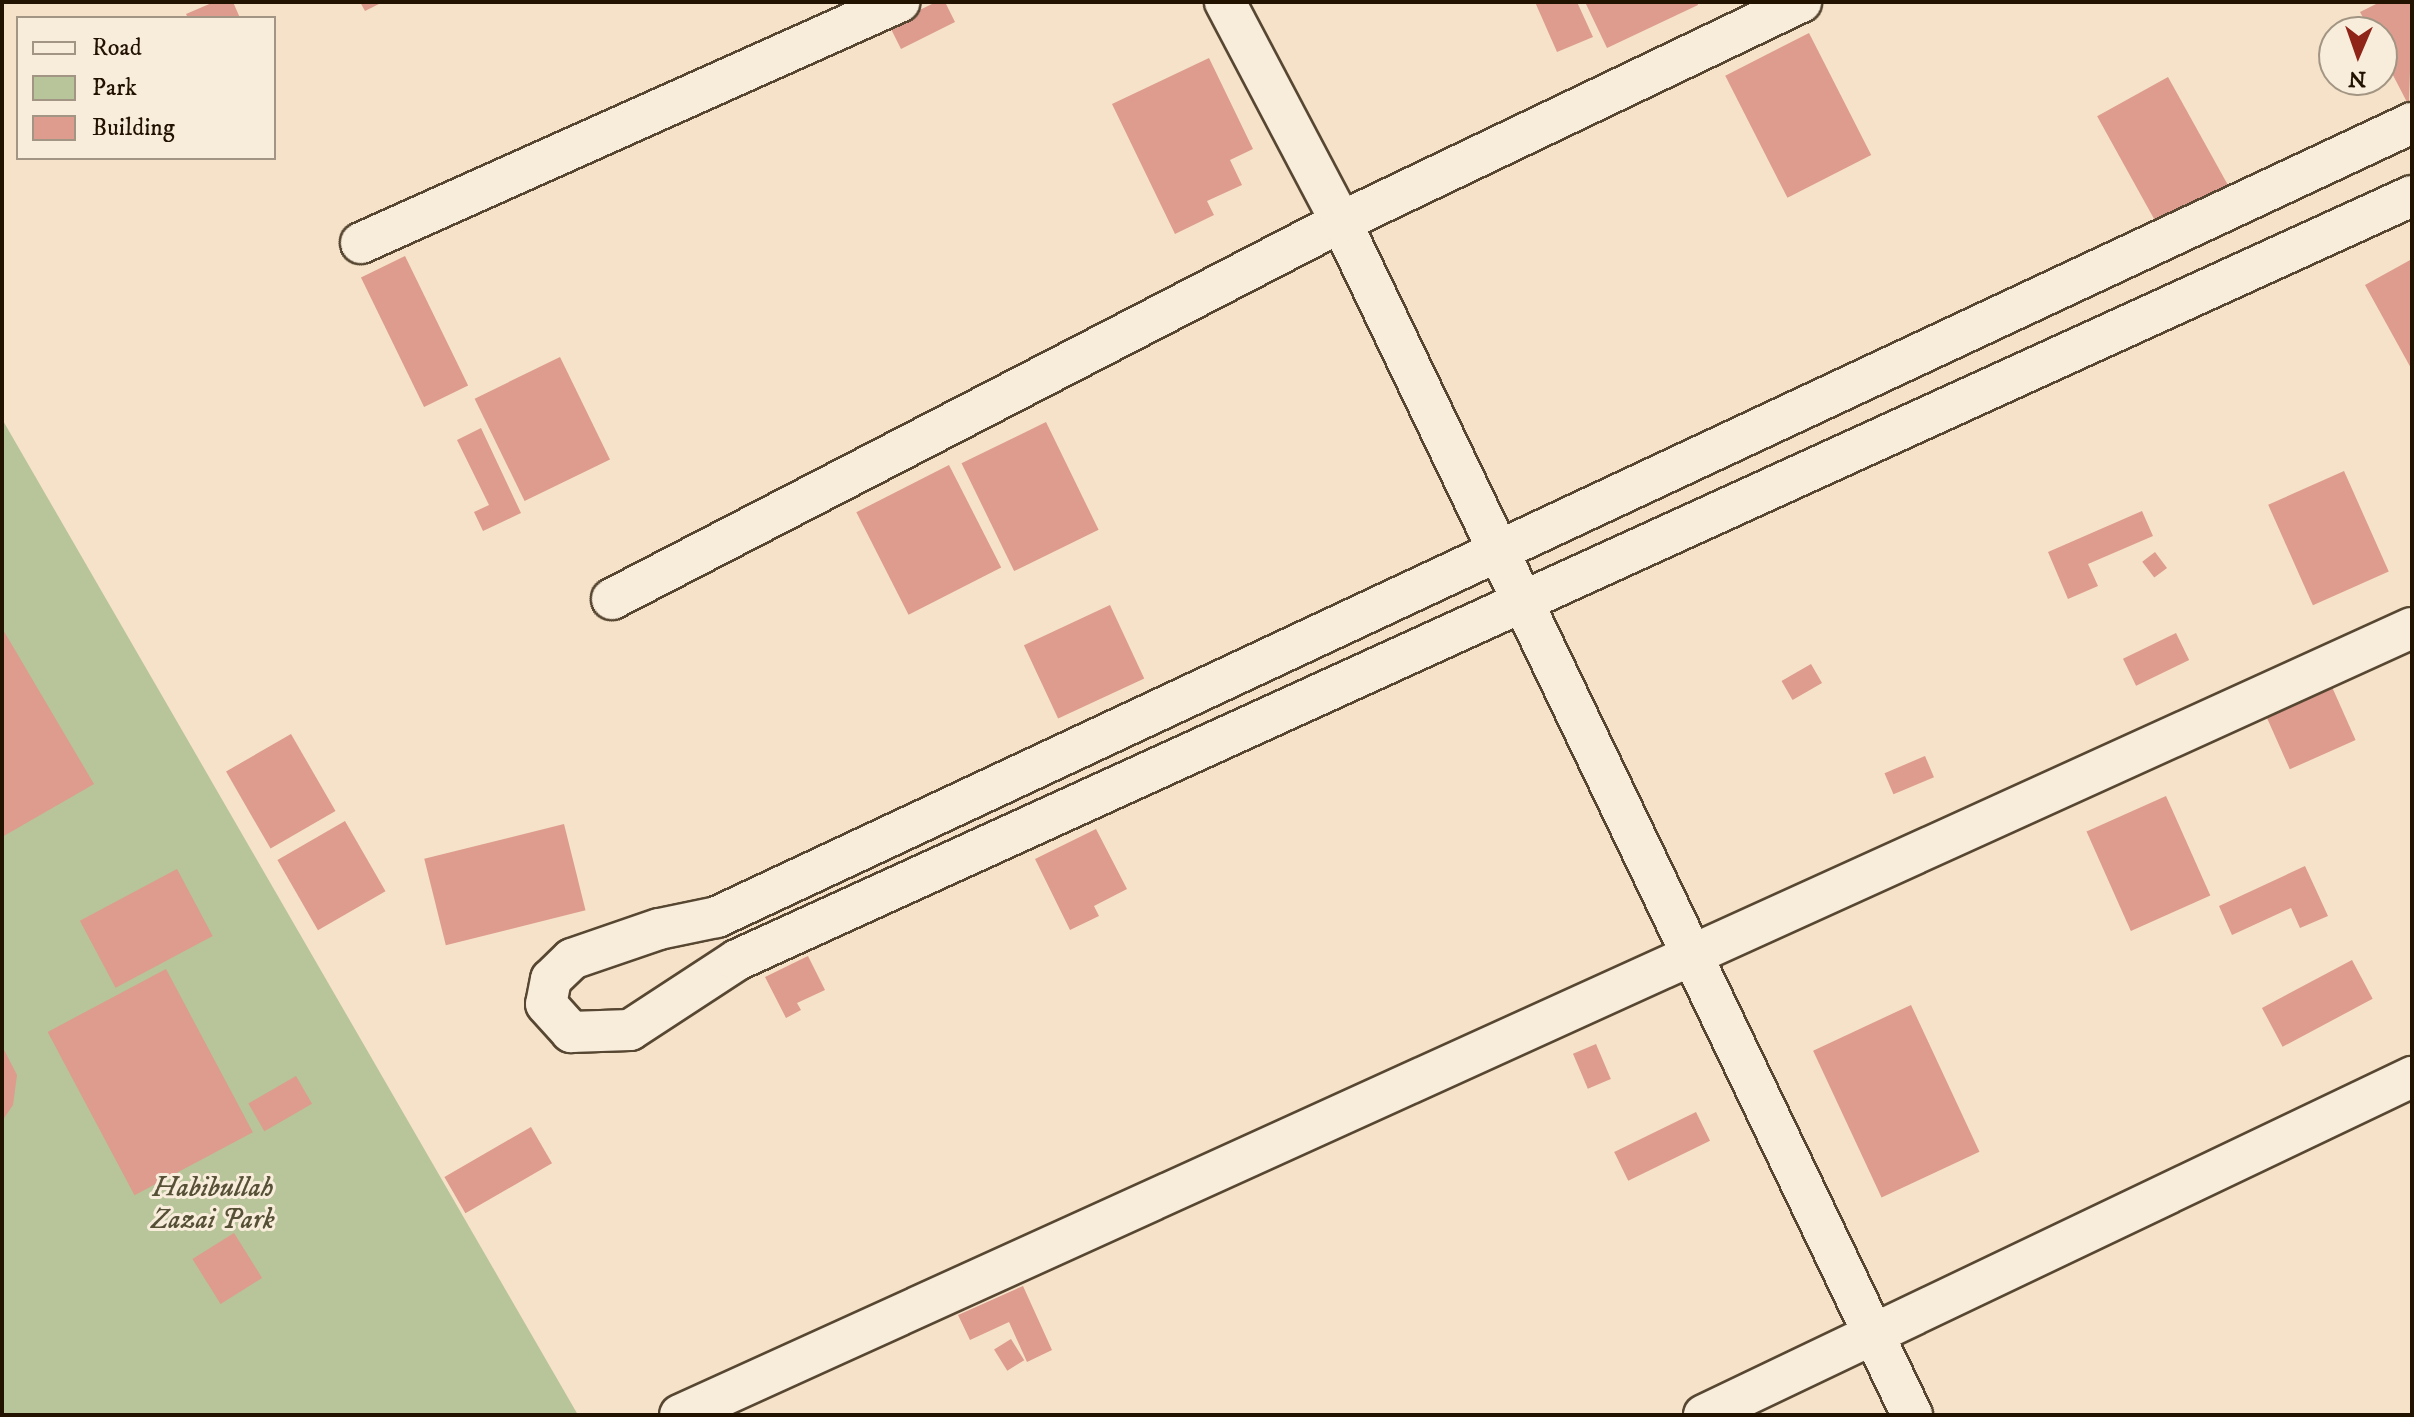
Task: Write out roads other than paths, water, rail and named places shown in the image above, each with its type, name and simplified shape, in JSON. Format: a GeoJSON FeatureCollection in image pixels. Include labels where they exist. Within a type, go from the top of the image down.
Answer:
{"type":"FeatureCollection","features":[{"type":"Feature","properties":{"kind":"street"},"geometry":{"type":"LineString","coordinates":[[361,243],[899,2]]}},
{"type":"Feature","properties":{"kind":"street"},"geometry":{"type":"LineString","coordinates":[[1225,2],[1341,222],[1871,1338],[1912,1415]]}},
{"type":"Feature","properties":{"kind":"street"},"geometry":{"type":"LineString","coordinates":[[612,599],[1341,222],[1801,2]]}},
{"type":"Feature","properties":{"kind":"street"},"geometry":{"type":"LineString","coordinates":[[2412,123],[717,917],[647,932],[572,959],[551,979],[546,1004],[571,1032],[630,1030],[737,960],[2412,196]]}},
{"type":"Feature","properties":{"kind":"street"},"geometry":{"type":"LineString","coordinates":[[680,1415],[2412,628]]}},
{"type":"Feature","properties":{"kind":"street"},"geometry":{"type":"LineString","coordinates":[[808,875],[830,918]]}},
{"type":"Feature","properties":{"kind":"street"},"geometry":{"type":"LineString","coordinates":[[717,917],[737,960]]}},
{"type":"Feature","properties":{"kind":"street"},"geometry":{"type":"LineString","coordinates":[[1704,1415],[1871,1338],[2412,1077]]}},
{"type":"Feature","properties":{"kind":"park label","name":"Habibullah Zazai Park"},"geometry":{"type":"Point","coordinates":[213,1204]}}]}
